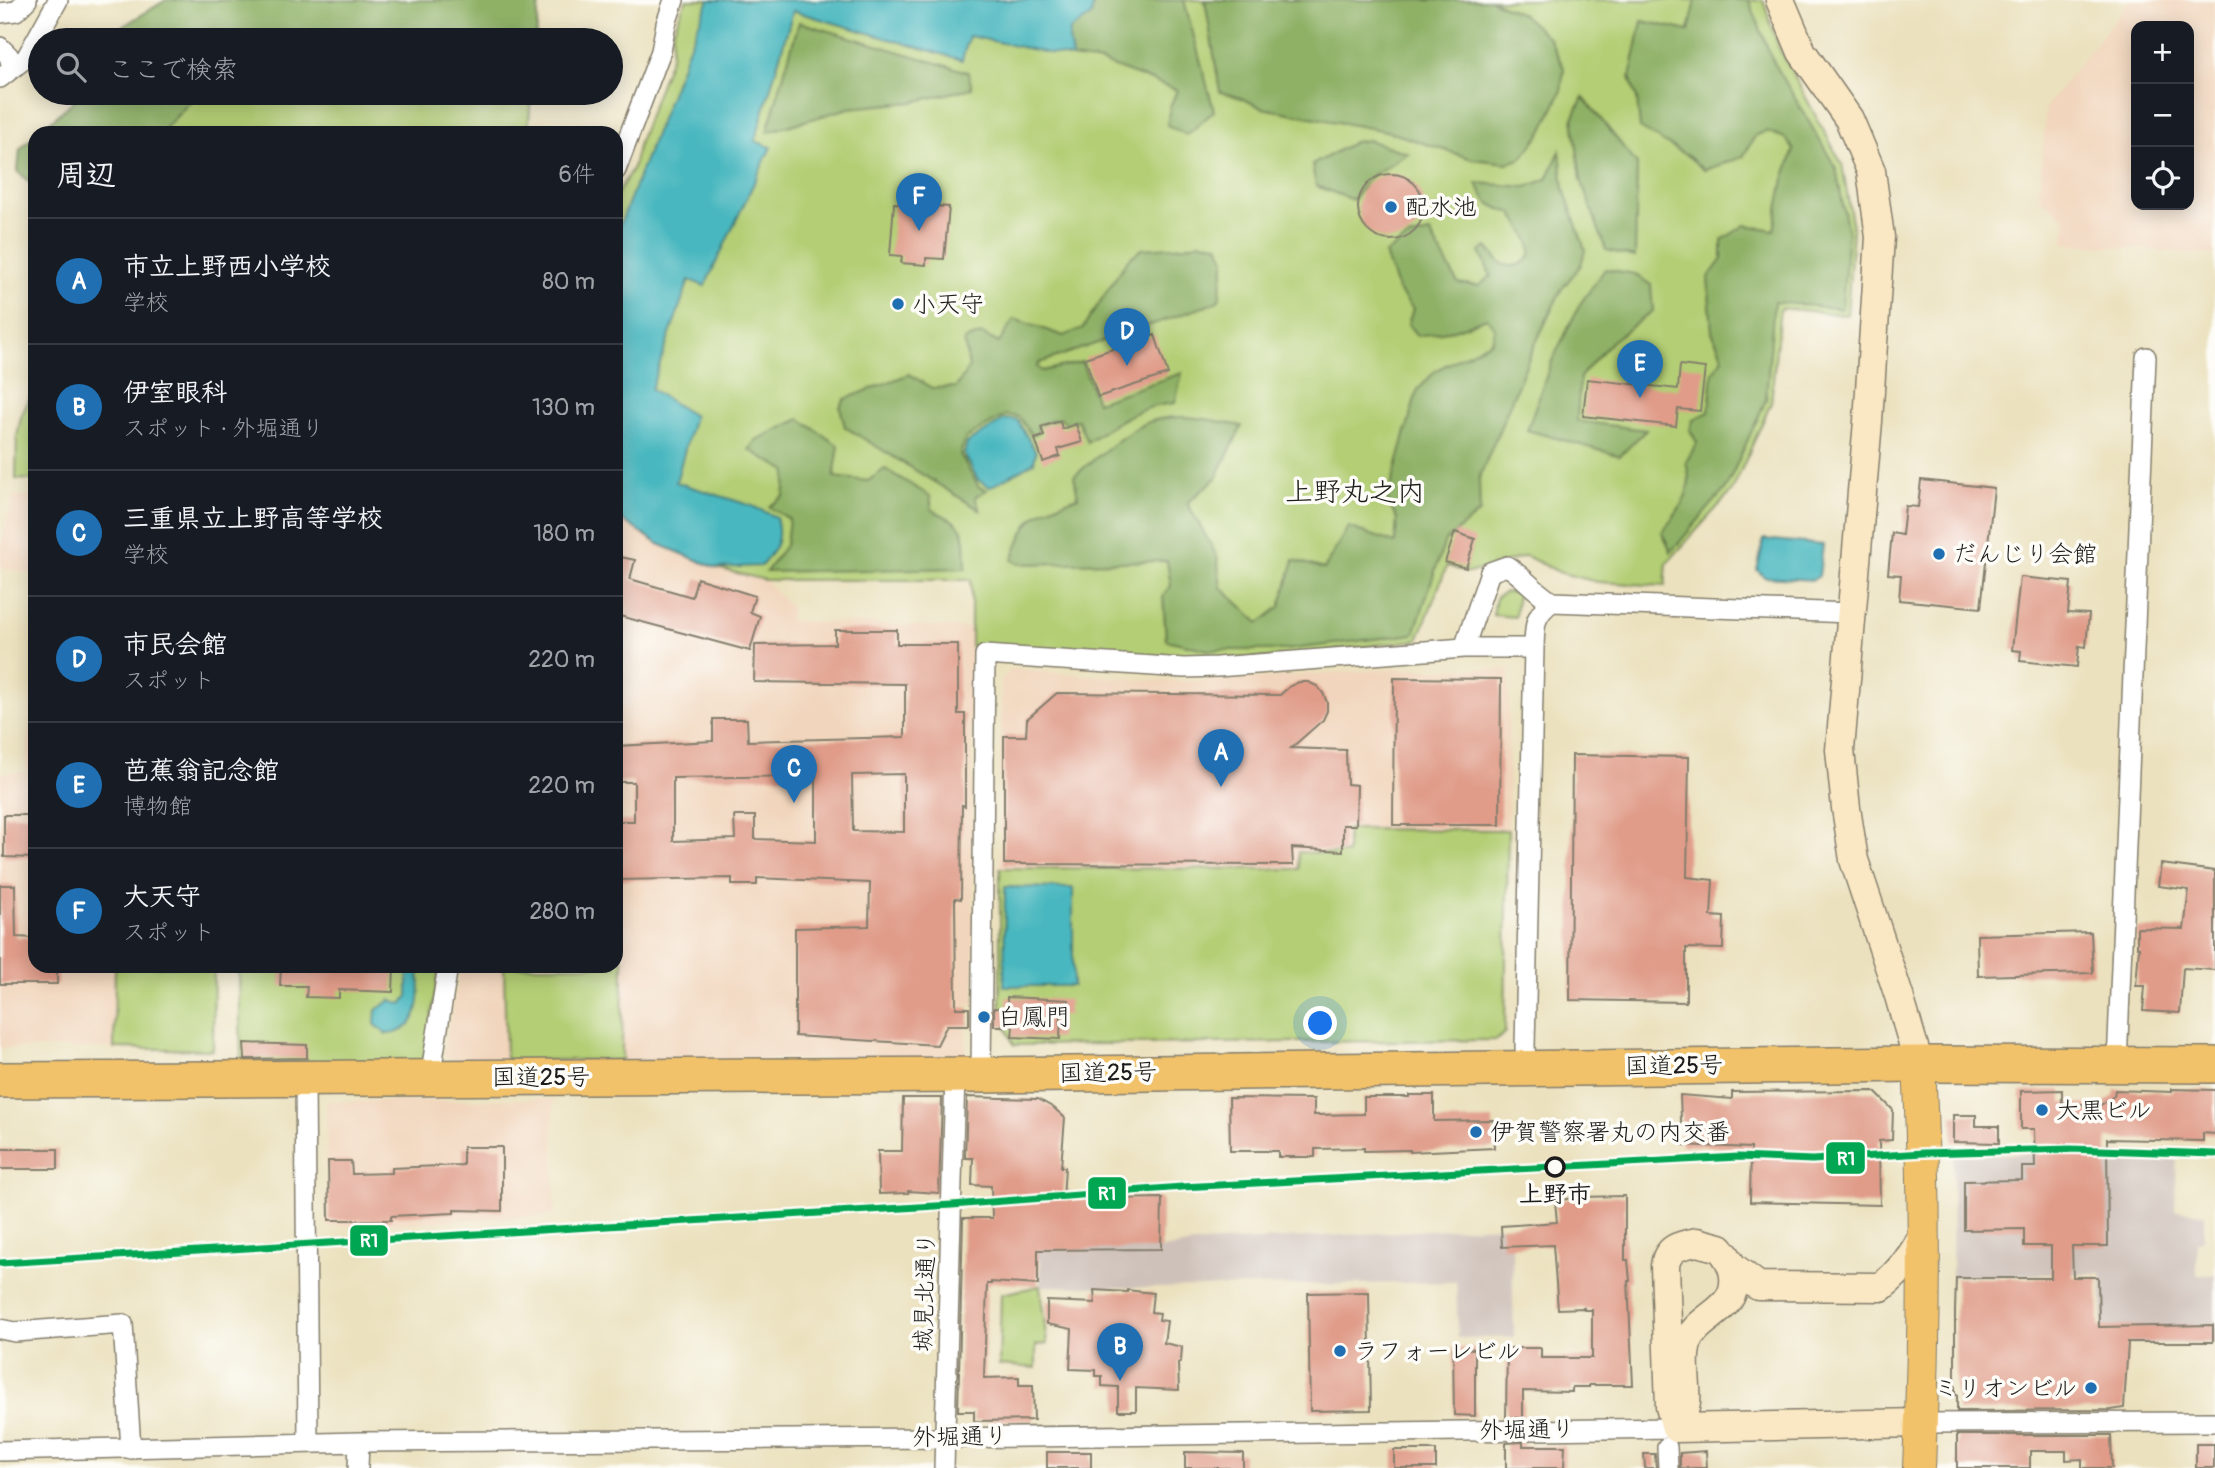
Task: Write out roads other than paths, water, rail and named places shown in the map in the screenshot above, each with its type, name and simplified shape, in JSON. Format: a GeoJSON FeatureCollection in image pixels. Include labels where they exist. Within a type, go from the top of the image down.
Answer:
{"type":"FeatureCollection","features":[{"type":"Feature","properties":{"kind":"highway","name":"国道25号"},"geometry":{"type":"LineString","coordinates":[[0,1080],[968,1075],[1919,1064],[2215,1065]]}},
{"type":"Feature","properties":{"kind":"main road"},"geometry":{"type":"LineString","coordinates":[[1919,1064],[1923,1153],[1923,1383],[1919,1468]]}},
{"type":"Feature","properties":{"kind":"street"},"geometry":{"type":"LineString","coordinates":[[0,13],[16,11],[27,0]]}},
{"type":"Feature","properties":{"kind":"street"},"geometry":{"type":"LineString","coordinates":[[43,28],[58,0]]}},
{"type":"Feature","properties":{"kind":"street"},"geometry":{"type":"LineString","coordinates":[[623,151],[661,51],[674,0]]}},
{"type":"Feature","properties":{"kind":"street"},"geometry":{"type":"LineString","coordinates":[[1780,0],[1802,52],[1849,120],[1871,171],[1881,237],[1840,750],[1854,860],[1919,1064]]}},
{"type":"Feature","properties":{"kind":"street"},"geometry":{"type":"LineString","coordinates":[[0,47],[9,56],[6,73]]}},
{"type":"Feature","properties":{"kind":"street"},"geometry":{"type":"LineString","coordinates":[[6,73],[28,54]]}},
{"type":"Feature","properties":{"kind":"street"},"geometry":{"type":"LineString","coordinates":[[2117,1065],[2146,357]]}},
{"type":"Feature","properties":{"kind":"street"},"geometry":{"type":"LineString","coordinates":[[1534,648],[1464,648],[1490,572],[1507,566],[1552,602]]}},
{"type":"Feature","properties":{"kind":"street"},"geometry":{"type":"LineString","coordinates":[[1527,1068],[1525,1047],[1534,648],[1535,621],[1542,609],[1552,602],[1851,613]]}},
{"type":"Feature","properties":{"kind":"street","name":"城見北通り"},"geometry":{"type":"LineString","coordinates":[[944,1468],[968,1075],[985,655],[1184,668],[1464,648]]}},
{"type":"Feature","properties":{"kind":"street"},"geometry":{"type":"LineString","coordinates":[[430,1078],[447,973]]}},
{"type":"Feature","properties":{"kind":"street"},"geometry":{"type":"LineString","coordinates":[[305,1080],[308,1443]]}},
{"type":"Feature","properties":{"kind":"street"},"geometry":{"type":"LineString","coordinates":[[1668,1468],[1671,1438],[1666,1256],[1672,1249],[1697,1242],[1720,1248],[1733,1267],[1758,1286],[1881,1287],[1902,1268],[1923,1235]]}},
{"type":"Feature","properties":{"kind":"street"},"geometry":{"type":"LineString","coordinates":[[1671,1438],[1686,1406],[1687,1343],[1703,1322],[1727,1304],[1733,1292],[1733,1267]]}},
{"type":"Feature","properties":{"kind":"street"},"geometry":{"type":"LineString","coordinates":[[0,1329],[15,1332],[123,1324],[131,1449]]}},
{"type":"Feature","properties":{"kind":"street"},"geometry":{"type":"LineString","coordinates":[[1920,1423],[2215,1422]]}},
{"type":"Feature","properties":{"kind":"street","name":"外堀通り"},"geometry":{"type":"LineString","coordinates":[[0,1451],[359,1442],[944,1438],[1671,1438],[1920,1423]]}},
{"type":"Feature","properties":{"kind":"street"},"geometry":{"type":"LineString","coordinates":[[358,1468],[359,1442]]}},
{"type":"Feature","properties":{"kind":"water"},"geometry":{"type":"Polygon","coordinates":[[[709,0],[1094,0],[1091,16],[1070,30],[1072,58],[969,36],[962,60],[793,11],[755,141],[771,147],[705,286],[689,280],[651,389],[694,416],[676,482],[752,506],[776,517],[778,538],[771,554],[761,566],[716,568],[659,544],[623,521],[623,217],[709,0]]]}},
{"type":"Feature","properties":{"kind":"water"},"geometry":{"type":"Polygon","coordinates":[[[1005,419],[1017,420],[1036,452],[1034,462],[990,487],[978,480],[964,454],[967,443],[1005,419]]]}},
{"type":"Feature","properties":{"kind":"water"},"geometry":{"type":"Polygon","coordinates":[[[1764,539],[1823,545],[1819,576],[1813,580],[1764,577],[1757,570],[1764,539]]]}},
{"type":"Feature","properties":{"kind":"water"},"geometry":{"type":"Polygon","coordinates":[[[1005,887],[1073,888],[1073,986],[1004,986],[1005,887]]]}},
{"type":"Feature","properties":{"kind":"water"},"geometry":{"type":"Polygon","coordinates":[[[408,973],[419,973],[419,1000],[413,1019],[407,1027],[398,1032],[386,1034],[375,1024],[376,1010],[391,1000],[402,1004],[408,996],[408,973]]]}},
{"type":"Feature","properties":{"kind":"place","name":"配水池"},"geometry":{"type":"Point","coordinates":[1391,207]}},
{"type":"Feature","properties":{"kind":"place","name":"大天守"},"geometry":{"type":"Point","coordinates":[919,231]}},
{"type":"Feature","properties":{"kind":"place","name":"小天守"},"geometry":{"type":"Point","coordinates":[898,304]}},
{"type":"Feature","properties":{"kind":"place","name":"市民会館"},"geometry":{"type":"Point","coordinates":[1127,366]}},
{"type":"Feature","properties":{"kind":"place","name":"芭蕉翁記念館"},"geometry":{"type":"Point","coordinates":[1640,398]}},
{"type":"Feature","properties":{"kind":"place","name":"だんじり会館"},"geometry":{"type":"Point","coordinates":[1939,554]}},
{"type":"Feature","properties":{"kind":"place","name":"市立上野西小学校"},"geometry":{"type":"Point","coordinates":[1221,787]}},
{"type":"Feature","properties":{"kind":"place","name":"三重県立上野高等学校"},"geometry":{"type":"Point","coordinates":[794,803]}},
{"type":"Feature","properties":{"kind":"place","name":"白鳳門"},"geometry":{"type":"Point","coordinates":[984,1017]}},
{"type":"Feature","properties":{"kind":"place","name":"大黒ビル"},"geometry":{"type":"Point","coordinates":[2042,1110]}},
{"type":"Feature","properties":{"kind":"place","name":"伊賀警察署丸の内交番"},"geometry":{"type":"Point","coordinates":[1476,1132]}},
{"type":"Feature","properties":{"kind":"place","name":"上野市"},"geometry":{"type":"Point","coordinates":[1555,1167]}},
{"type":"Feature","properties":{"kind":"place","name":"ラフォーレビル"},"geometry":{"type":"Point","coordinates":[1340,1351]}},
{"type":"Feature","properties":{"kind":"place","name":"伊室眼科"},"geometry":{"type":"Point","coordinates":[1120,1381]}},
{"type":"Feature","properties":{"kind":"place","name":"ミリオンビル"},"geometry":{"type":"Point","coordinates":[2091,1388]}},
{"type":"Feature","properties":{"kind":"district","name":"上野丸之内"},"geometry":{"type":"Point","coordinates":[1355,492]}}]}
